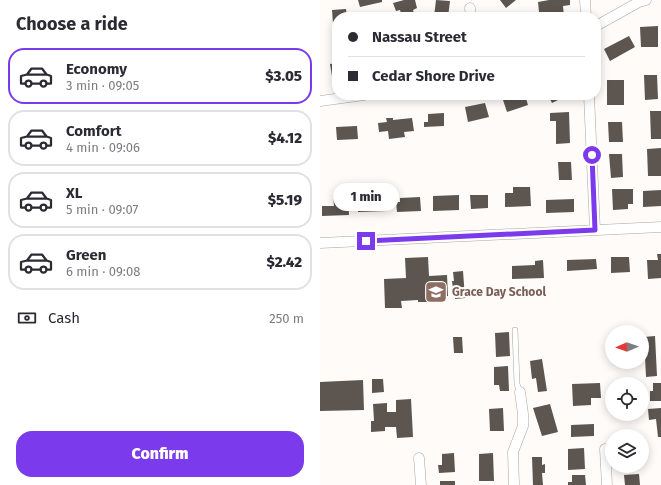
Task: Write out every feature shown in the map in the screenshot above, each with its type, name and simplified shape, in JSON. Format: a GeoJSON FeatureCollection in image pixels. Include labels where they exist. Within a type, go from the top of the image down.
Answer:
{"type":"FeatureCollection","features":[{"type":"Feature","properties":{"kind":"street"},"geometry":{"type":"LineString","coordinates":[[585,0],[586,12]]}},
{"type":"Feature","properties":{"kind":"street"},"geometry":{"type":"LineString","coordinates":[[601,23],[639,2],[646,0]]}},
{"type":"Feature","properties":{"kind":"street"},"geometry":{"type":"LineString","coordinates":[[320,102],[333,100]]}},
{"type":"Feature","properties":{"kind":"street"},"geometry":{"type":"LineString","coordinates":[[589,100],[595,230]]}},
{"type":"Feature","properties":{"kind":"street"},"geometry":{"type":"LineString","coordinates":[[320,243],[661,227]]}},
{"type":"Feature","properties":{"kind":"street"},"geometry":{"type":"LineString","coordinates":[[514,485],[513,452],[523,426],[520,392]]}},
{"type":"Feature","properties":{"kind":"street"},"geometry":{"type":"LineString","coordinates":[[419,458],[421,485]]}},
{"type":"Feature","properties":{"kind":"street"},"geometry":{"type":"LineString","coordinates":[[606,473],[607,485]]}},
{"type":"Feature","properties":{"kind":"lane"},"geometry":{"type":"LineString","coordinates":[[515,330],[517,384],[520,392]]}},
{"type":"Feature","properties":{"kind":"building"},"geometry":{"type":"Polygon","coordinates":[[[358,0],[382,0],[382,2],[360,7],[358,0]]]}},
{"type":"Feature","properties":{"kind":"building"},"geometry":{"type":"Polygon","coordinates":[[[404,0],[415,0],[417,8],[413,10],[414,12],[401,12],[400,10],[396,11],[393,3],[404,0]]]}},
{"type":"Feature","properties":{"kind":"building"},"geometry":{"type":"Polygon","coordinates":[[[436,0],[450,1],[449,12],[435,12],[436,0]]]}},
{"type":"Feature","properties":{"kind":"building"},"geometry":{"type":"Polygon","coordinates":[[[500,0],[516,0],[506,8],[500,0]]]}},
{"type":"Feature","properties":{"kind":"building"},"geometry":{"type":"Polygon","coordinates":[[[549,0],[570,0],[570,5],[563,6],[564,12],[539,12],[538,2],[549,0]]]}},
{"type":"Feature","properties":{"kind":"building"},"geometry":{"type":"Polygon","coordinates":[[[346,9],[346,12],[332,12],[332,10],[346,9]]]}},
{"type":"Feature","properties":{"kind":"building"},"geometry":{"type":"Polygon","coordinates":[[[658,26],[658,47],[641,47],[640,27],[658,26]]]}},
{"type":"Feature","properties":{"kind":"building"},"geometry":{"type":"Polygon","coordinates":[[[629,36],[635,47],[610,61],[604,49],[629,36]]]}},
{"type":"Feature","properties":{"kind":"building"},"geometry":{"type":"Polygon","coordinates":[[[330,64],[332,64],[332,76],[330,64]]]}},
{"type":"Feature","properties":{"kind":"building"},"geometry":{"type":"Polygon","coordinates":[[[644,75],[657,75],[658,99],[645,100],[644,75]]]}},
{"type":"Feature","properties":{"kind":"building"},"geometry":{"type":"Polygon","coordinates":[[[607,80],[624,80],[624,105],[607,105],[607,80]]]}},
{"type":"Feature","properties":{"kind":"building"},"geometry":{"type":"Polygon","coordinates":[[[503,100],[526,100],[528,105],[507,112],[503,100]]]}},
{"type":"Feature","properties":{"kind":"building"},"geometry":{"type":"Polygon","coordinates":[[[550,100],[558,100],[552,103],[550,100]]]}},
{"type":"Feature","properties":{"kind":"building"},"geometry":{"type":"Polygon","coordinates":[[[485,103],[489,117],[468,122],[465,107],[485,103]]]}},
{"type":"Feature","properties":{"kind":"building"},"geometry":{"type":"Polygon","coordinates":[[[650,111],[661,111],[661,139],[651,139],[650,111]]]}},
{"type":"Feature","properties":{"kind":"building"},"geometry":{"type":"Polygon","coordinates":[[[569,112],[570,143],[556,144],[556,121],[550,121],[550,113],[569,112]]]}},
{"type":"Feature","properties":{"kind":"building"},"geometry":{"type":"Polygon","coordinates":[[[444,113],[444,126],[424,127],[424,122],[428,122],[428,114],[444,113]]]}},
{"type":"Feature","properties":{"kind":"building"},"geometry":{"type":"Polygon","coordinates":[[[386,118],[393,118],[393,120],[412,118],[414,131],[404,132],[405,137],[389,139],[388,131],[379,132],[378,123],[387,122],[386,118]]]}},
{"type":"Feature","properties":{"kind":"building"},"geometry":{"type":"Polygon","coordinates":[[[608,122],[622,122],[623,142],[609,142],[608,122]]]}},
{"type":"Feature","properties":{"kind":"building"},"geometry":{"type":"Polygon","coordinates":[[[357,126],[358,139],[337,140],[336,127],[357,126]]]}},
{"type":"Feature","properties":{"kind":"building"},"geometry":{"type":"Polygon","coordinates":[[[661,148],[661,176],[648,176],[647,149],[661,148]]]}},
{"type":"Feature","properties":{"kind":"building"},"geometry":{"type":"Polygon","coordinates":[[[609,154],[622,154],[623,177],[611,178],[609,154]]]}},
{"type":"Feature","properties":{"kind":"building"},"geometry":{"type":"Polygon","coordinates":[[[558,162],[571,162],[572,180],[559,180],[558,162]]]}},
{"type":"Feature","properties":{"kind":"building"},"geometry":{"type":"Polygon","coordinates":[[[513,187],[530,187],[531,206],[505,207],[505,193],[513,193],[513,187]]]}},
{"type":"Feature","properties":{"kind":"building"},"geometry":{"type":"Polygon","coordinates":[[[612,189],[633,189],[633,204],[628,204],[628,209],[613,210],[612,189]]]}},
{"type":"Feature","properties":{"kind":"building"},"geometry":{"type":"Polygon","coordinates":[[[661,190],[661,206],[643,207],[643,191],[661,190]]]}},
{"type":"Feature","properties":{"kind":"building"},"geometry":{"type":"Polygon","coordinates":[[[357,193],[367,193],[367,198],[387,198],[387,211],[358,212],[357,193]]]}},
{"type":"Feature","properties":{"kind":"building"},"geometry":{"type":"Polygon","coordinates":[[[333,195],[348,195],[349,215],[322,216],[322,206],[334,206],[333,195]]]}},
{"type":"Feature","properties":{"kind":"building"},"geometry":{"type":"Polygon","coordinates":[[[459,195],[459,210],[433,211],[433,196],[459,195]]]}},
{"type":"Feature","properties":{"kind":"building"},"geometry":{"type":"Polygon","coordinates":[[[470,195],[488,195],[488,208],[471,209],[470,195]]]}},
{"type":"Feature","properties":{"kind":"building"},"geometry":{"type":"Polygon","coordinates":[[[420,197],[421,211],[397,212],[396,202],[400,202],[400,198],[420,197]]]}},
{"type":"Feature","properties":{"kind":"building"},"geometry":{"type":"Polygon","coordinates":[[[574,199],[574,212],[546,213],[546,200],[574,199]]]}},
{"type":"Feature","properties":{"kind":"building"},"geometry":{"type":"Polygon","coordinates":[[[657,254],[661,254],[661,278],[648,279],[647,260],[658,260],[657,254]]]}},
{"type":"Feature","properties":{"kind":"building"},"geometry":{"type":"Polygon","coordinates":[[[428,257],[429,276],[447,275],[448,296],[432,297],[432,302],[418,302],[418,300],[401,301],[402,308],[385,308],[384,279],[406,278],[405,258],[428,257]]]}},
{"type":"Feature","properties":{"kind":"building"},"geometry":{"type":"Polygon","coordinates":[[[611,257],[629,257],[630,272],[611,273],[611,257]]]}},
{"type":"Feature","properties":{"kind":"building"},"geometry":{"type":"Polygon","coordinates":[[[596,259],[597,269],[567,271],[567,260],[596,259]]]}},
{"type":"Feature","properties":{"kind":"building"},"geometry":{"type":"Polygon","coordinates":[[[543,260],[544,278],[512,279],[512,266],[535,265],[535,261],[543,260]]]}},
{"type":"Feature","properties":{"kind":"building"},"geometry":{"type":"Polygon","coordinates":[[[463,271],[465,298],[455,299],[455,289],[453,289],[452,281],[454,281],[453,272],[463,271]]]}},
{"type":"Feature","properties":{"kind":"building"},"geometry":{"type":"Polygon","coordinates":[[[509,332],[510,356],[496,357],[495,333],[509,332]]]}},
{"type":"Feature","properties":{"kind":"building"},"geometry":{"type":"Polygon","coordinates":[[[655,336],[657,376],[646,377],[646,369],[649,369],[649,337],[655,336]]]}},
{"type":"Feature","properties":{"kind":"building"},"geometry":{"type":"Polygon","coordinates":[[[453,337],[462,337],[463,353],[454,353],[453,337]]]}},
{"type":"Feature","properties":{"kind":"building"},"geometry":{"type":"Polygon","coordinates":[[[542,359],[547,391],[538,392],[536,378],[532,379],[530,361],[542,359]]]}},
{"type":"Feature","properties":{"kind":"building"},"geometry":{"type":"Polygon","coordinates":[[[508,366],[509,391],[500,391],[499,385],[494,385],[494,367],[508,366]]]}},
{"type":"Feature","properties":{"kind":"building"},"geometry":{"type":"Polygon","coordinates":[[[372,379],[383,379],[384,392],[372,393],[372,379]]]}},
{"type":"Feature","properties":{"kind":"building"},"geometry":{"type":"Polygon","coordinates":[[[363,380],[364,410],[320,411],[320,382],[363,380]]]}},
{"type":"Feature","properties":{"kind":"building"},"geometry":{"type":"Polygon","coordinates":[[[600,383],[601,398],[591,398],[591,405],[573,406],[572,384],[600,383]]]}},
{"type":"Feature","properties":{"kind":"building"},"geometry":{"type":"Polygon","coordinates":[[[653,383],[661,383],[661,401],[650,401],[650,391],[653,391],[653,383]]]}},
{"type":"Feature","properties":{"kind":"building"},"geometry":{"type":"Polygon","coordinates":[[[411,399],[413,437],[397,438],[396,427],[385,427],[385,431],[371,432],[371,421],[374,421],[373,404],[387,403],[387,412],[396,412],[396,400],[411,399]]]}},
{"type":"Feature","properties":{"kind":"building"},"geometry":{"type":"Polygon","coordinates":[[[550,404],[558,432],[542,436],[533,408],[550,404]]]}},
{"type":"Feature","properties":{"kind":"building"},"geometry":{"type":"Polygon","coordinates":[[[503,408],[504,431],[490,431],[489,409],[503,408]]]}},
{"type":"Feature","properties":{"kind":"building"},"geometry":{"type":"Polygon","coordinates":[[[661,408],[661,437],[658,437],[656,419],[649,420],[649,409],[661,408]]]}},
{"type":"Feature","properties":{"kind":"building"},"geometry":{"type":"Polygon","coordinates":[[[594,424],[594,436],[571,437],[571,425],[594,424]]]}},
{"type":"Feature","properties":{"kind":"building"},"geometry":{"type":"Polygon","coordinates":[[[584,448],[585,469],[568,470],[568,449],[584,448]]]}},
{"type":"Feature","properties":{"kind":"building"},"geometry":{"type":"Polygon","coordinates":[[[454,453],[455,472],[439,473],[438,465],[442,465],[442,454],[454,453]]]}},
{"type":"Feature","properties":{"kind":"building"},"geometry":{"type":"Polygon","coordinates":[[[493,453],[494,481],[479,481],[479,454],[493,453]]]}},
{"type":"Feature","properties":{"kind":"building"},"geometry":{"type":"Polygon","coordinates":[[[532,457],[542,457],[542,465],[545,464],[545,473],[542,473],[543,485],[533,485],[532,457]]]}},
{"type":"Feature","properties":{"kind":"building"},"geometry":{"type":"Polygon","coordinates":[[[639,474],[640,485],[625,485],[624,475],[639,474]]]}},
{"type":"Feature","properties":{"kind":"building"},"geometry":{"type":"Polygon","coordinates":[[[572,475],[585,475],[586,485],[568,485],[568,482],[572,482],[572,475]]]}},
{"type":"Feature","properties":{"kind":"building"},"geometry":{"type":"Polygon","coordinates":[[[440,481],[455,481],[455,485],[440,485],[440,481]]]}},
{"type":"Feature","properties":{"kind":"place","name":"Grace Day School"},"geometry":{"type":"Point","coordinates":[436,292]}},
{"type":"Feature","properties":{"kind":"route"},"geometry":{"type":"LineString","coordinates":[[366,241],[595,230],[592,155]]}}]}
